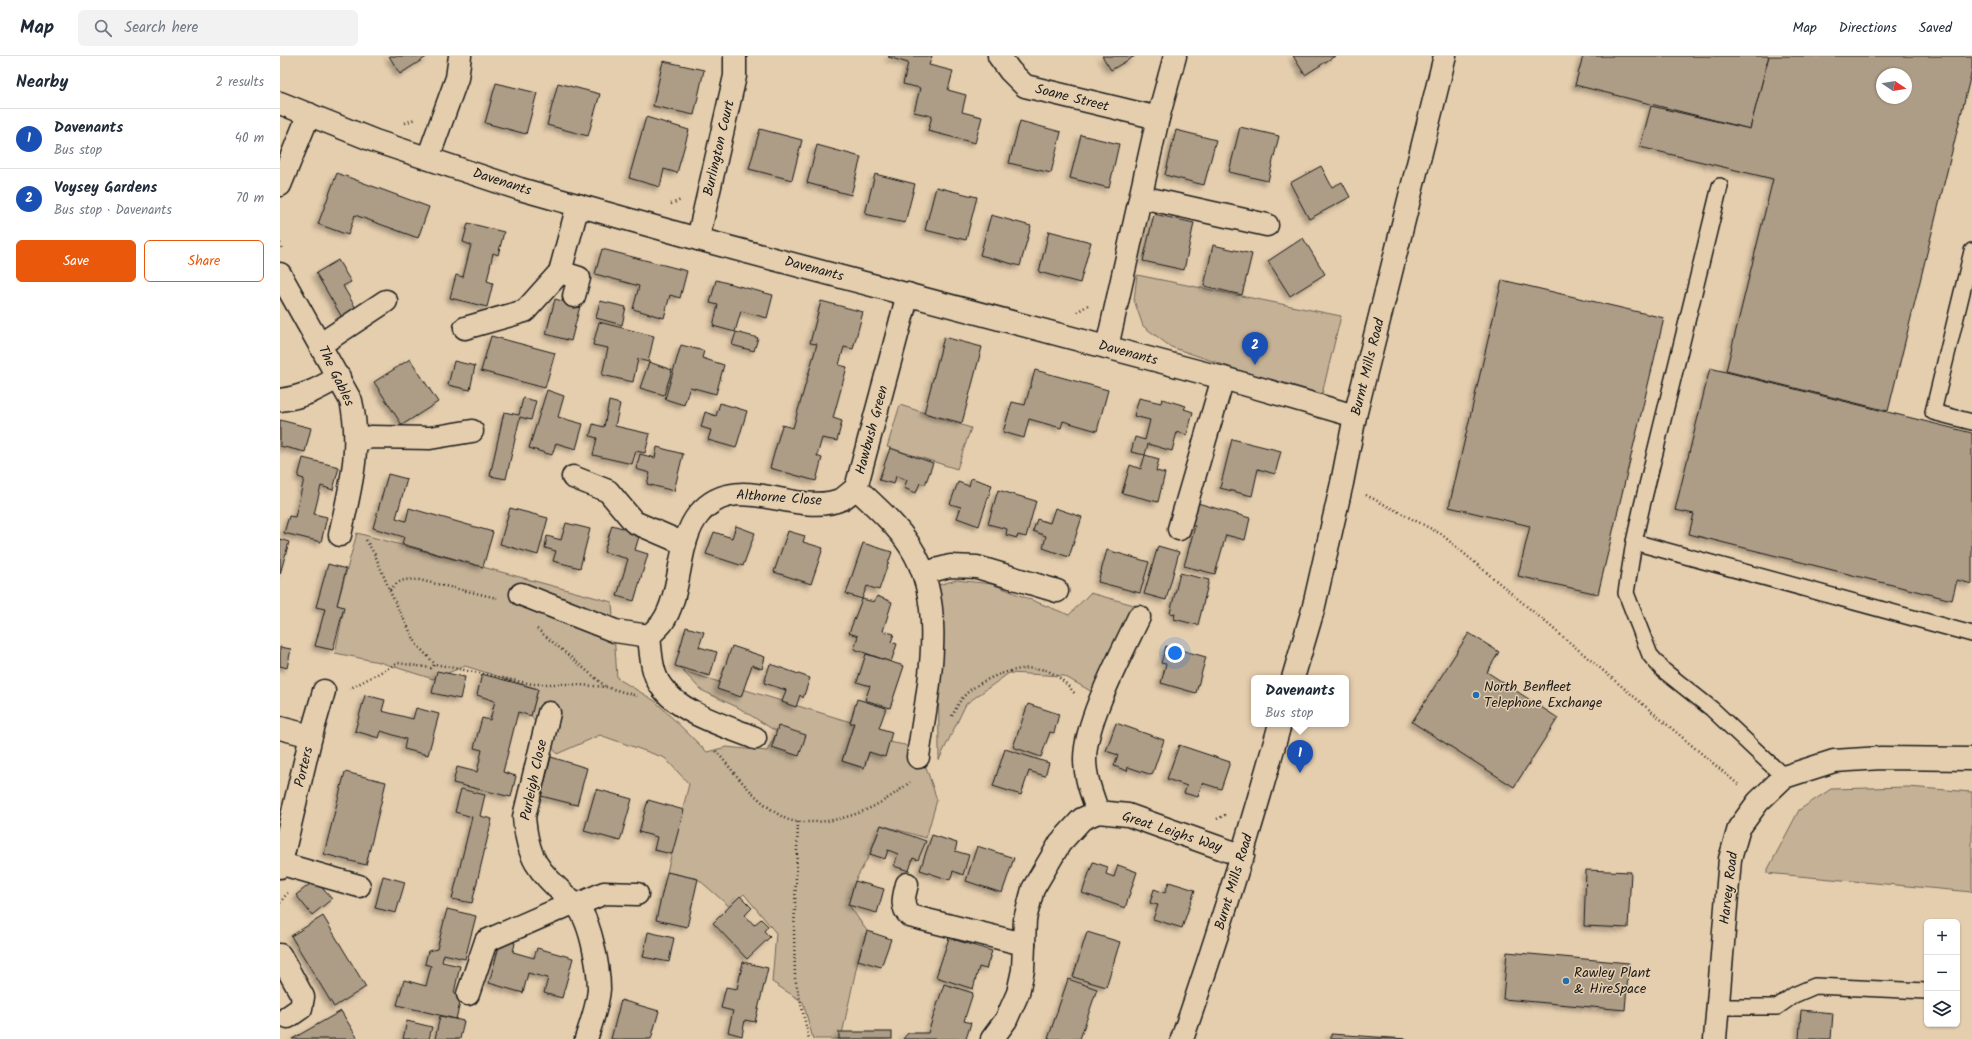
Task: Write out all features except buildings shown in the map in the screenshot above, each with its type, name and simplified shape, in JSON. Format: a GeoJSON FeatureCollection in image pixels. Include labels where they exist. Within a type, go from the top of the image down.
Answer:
{"type":"FeatureCollection","features":[{"type":"Feature","properties":{"kind":"street"},"geometry":{"type":"LineString","coordinates":[[428,158],[457,78],[460,56]]}},
{"type":"Feature","properties":{"kind":"street","name":"Burlington Court"},"geometry":{"type":"LineString","coordinates":[[698,239],[735,76],[735,56]]}},
{"type":"Feature","properties":{"kind":"street","name":"Soane Street"},"geometry":{"type":"LineString","coordinates":[[999,56],[1010,71],[1025,86],[1158,118]]}},
{"type":"Feature","properties":{"kind":"street"},"geometry":{"type":"LineString","coordinates":[[1107,347],[1158,118],[1175,56]]}},
{"type":"Feature","properties":{"kind":"street","name":"Burnt Mills Road"},"geometry":{"type":"LineString","coordinates":[[1294,675],[1313,610],[1342,483],[1355,416],[1445,56]]}},
{"type":"Feature","properties":{"kind":"street","name":"Davenants"},"geometry":{"type":"LineString","coordinates":[[280,102],[374,141],[520,189],[698,239],[1223,378],[1355,416]]}},
{"type":"Feature","properties":{"kind":"street"},"geometry":{"type":"LineString","coordinates":[[280,185],[309,114]]}},
{"type":"Feature","properties":{"kind":"street"},"geometry":{"type":"LineString","coordinates":[[1141,197],[1267,225]]}},
{"type":"Feature","properties":{"kind":"street"},"geometry":{"type":"LineString","coordinates":[[465,328],[525,311],[560,272],[578,205]]}},
{"type":"Feature","properties":{"kind":"street"},"geometry":{"type":"LineString","coordinates":[[560,272],[579,278],[574,296]]}},
{"type":"Feature","properties":{"kind":"street","name":"The Gables"},"geometry":{"type":"LineString","coordinates":[[280,274],[340,377],[351,401],[356,420],[355,465],[340,535]]}},
{"type":"Feature","properties":{"kind":"street","name":"Hawbush Green"},"geometry":{"type":"LineString","coordinates":[[908,294],[856,488],[899,531],[911,547],[924,573],[930,597],[933,650],[918,757]]}},
{"type":"Feature","properties":{"kind":"street"},"geometry":{"type":"LineString","coordinates":[[321,344],[386,301]]}},
{"type":"Feature","properties":{"kind":"street"},"geometry":{"type":"LineString","coordinates":[[280,400],[297,398],[312,393],[340,377]]}},
{"type":"Feature","properties":{"kind":"street"},"geometry":{"type":"LineString","coordinates":[[1179,529],[1223,378]]}},
{"type":"Feature","properties":{"kind":"street"},"geometry":{"type":"LineString","coordinates":[[356,441],[371,437],[430,438],[472,431]]}},
{"type":"Feature","properties":{"kind":"street"},"geometry":{"type":"LineString","coordinates":[[573,477],[608,491],[634,522],[685,544]]}},
{"type":"Feature","properties":{"kind":"street","name":"Althorne Close"},"geometry":{"type":"LineString","coordinates":[[656,629],[674,594],[685,544],[699,514],[717,500],[742,493],[819,504],[842,499],[856,488]]}},
{"type":"Feature","properties":{"kind":"street"},"geometry":{"type":"LineString","coordinates":[[924,573],[950,566],[977,567],[1057,591]]}},
{"type":"Feature","properties":{"kind":"street"},"geometry":{"type":"LineString","coordinates":[[521,594],[615,631],[656,629],[652,666],[661,686],[674,700],[687,710],[755,738]]}},
{"type":"Feature","properties":{"kind":"street"},"geometry":{"type":"LineString","coordinates":[[992,1039],[1006,1020],[1018,993],[1023,970],[1025,919],[1029,902],[1042,872],[1060,843],[1082,819],[1098,812],[1087,777],[1085,758],[1089,732],[1105,689],[1139,617]]}},
{"type":"Feature","properties":{"kind":"street","name":"Porters"},"geometry":{"type":"LineString","coordinates":[[281,865],[311,736],[324,691]]}},
{"type":"Feature","properties":{"kind":"street","name":"Purleigh Close"},"geometry":{"type":"LineString","coordinates":[[549,713],[524,818],[525,834],[529,851],[536,866],[575,904],[590,931],[596,960],[599,990],[586,1039]]}},
{"type":"Feature","properties":{"kind":"street","name":"Burnt Mills Road"},"geometry":{"type":"LineString","coordinates":[[1182,1039],[1219,932],[1243,856],[1279,727]]}},
{"type":"Feature","properties":{"kind":"street"},"geometry":{"type":"LineString","coordinates":[[280,728],[311,736]]}},
{"type":"Feature","properties":{"kind":"street","name":"Harvey Road"},"geometry":{"type":"LineString","coordinates":[[1715,1039],[1730,859],[1739,828],[1758,802],[1784,777],[1834,761],[1881,758],[1972,759]]}},
{"type":"Feature","properties":{"kind":"street","name":"Great Leighs Way"},"geometry":{"type":"LineString","coordinates":[[1098,812],[1128,815],[1243,856]]}},
{"type":"Feature","properties":{"kind":"street"},"geometry":{"type":"LineString","coordinates":[[281,865],[359,886]]}},
{"type":"Feature","properties":{"kind":"street"},"geometry":{"type":"LineString","coordinates":[[907,884],[903,903],[904,910],[910,916],[1024,944]]}},
{"type":"Feature","properties":{"kind":"street"},"geometry":{"type":"LineString","coordinates":[[468,994],[486,941],[604,893],[637,894]]}},
{"type":"Feature","properties":{"kind":"street"},"geometry":{"type":"LineString","coordinates":[[280,955],[303,997],[302,1008],[288,1017]]}},
{"type":"Feature","properties":{"kind":"lane"},"geometry":{"type":"LineString","coordinates":[[1720,186],[1634,542],[1626,593],[1650,655],[1664,670],[1712,709],[1784,777]]}},
{"type":"Feature","properties":{"kind":"lane"},"geometry":{"type":"LineString","coordinates":[[1972,251],[1933,412],[1972,422]]}},
{"type":"Feature","properties":{"kind":"lane"},"geometry":{"type":"LineString","coordinates":[[1634,542],[1972,634]]}},
{"type":"Feature","properties":{"kind":"lane"},"geometry":{"type":"LineString","coordinates":[[1718,1007],[1777,1007],[1794,996],[1815,986],[1924,991]]}},
{"type":"Feature","properties":{"kind":"path"},"geometry":{"type":"LineString","coordinates":[[402,124],[410,122],[421,116]]}},
{"type":"Feature","properties":{"kind":"path"},"geometry":{"type":"LineString","coordinates":[[667,205],[682,199]]}},
{"type":"Feature","properties":{"kind":"path"},"geometry":{"type":"LineString","coordinates":[[1076,313],[1091,304],[1094,299]]}},
{"type":"Feature","properties":{"kind":"path"},"geometry":{"type":"LineString","coordinates":[[1342,483],[1441,534],[1758,802]]}},
{"type":"Feature","properties":{"kind":"path"},"geometry":{"type":"LineString","coordinates":[[390,590],[397,582],[407,579],[419,580],[500,599]]}},
{"type":"Feature","properties":{"kind":"path"},"geometry":{"type":"LineString","coordinates":[[535,628],[606,686]]}},
{"type":"Feature","properties":{"kind":"path"},"geometry":{"type":"LineString","coordinates":[[347,691],[398,663],[431,668],[435,664]]}},
{"type":"Feature","properties":{"kind":"path"},"geometry":{"type":"LineString","coordinates":[[1212,819],[1216,820],[1228,813]]}},
{"type":"Feature","properties":{"kind":"path"},"geometry":{"type":"LineString","coordinates":[[798,822],[794,932],[796,978],[809,1039]]}},
{"type":"Feature","properties":{"kind":"shaded area"},"geometry":{"type":"Polygon","coordinates":[[[1137,275],[1341,316],[1321,398],[1171,347],[1143,326],[1134,300],[1137,275]]]}},
{"type":"Feature","properties":{"kind":"shaded area"},"geometry":{"type":"Polygon","coordinates":[[[900,405],[971,428],[957,469],[887,447],[900,405]]]}},
{"type":"Feature","properties":{"kind":"shaded area"},"geometry":{"type":"Polygon","coordinates":[[[357,533],[612,602],[617,678],[655,701],[707,752],[726,747],[767,751],[777,732],[739,708],[701,690],[683,671],[854,723],[842,761],[864,768],[869,752],[889,742],[905,745],[925,764],[937,800],[926,838],[881,825],[870,854],[855,881],[849,905],[867,931],[858,960],[841,1039],[813,1039],[803,1002],[772,982],[776,933],[744,894],[730,907],[698,879],[667,872],[689,784],[665,758],[600,735],[557,754],[531,716],[538,689],[465,666],[433,679],[379,662],[335,653],[344,608],[337,605],[357,533]]]}},
{"type":"Feature","properties":{"kind":"shaded area"},"geometry":{"type":"Polygon","coordinates":[[[956,580],[992,584],[1069,615],[1090,593],[1149,609],[1110,702],[1064,676],[1009,673],[966,704],[939,760],[938,604],[935,586],[956,580]]]}},
{"type":"Feature","properties":{"kind":"shaded area"},"geometry":{"type":"Polygon","coordinates":[[[1908,787],[1972,792],[1972,892],[1766,873],[1799,810],[1831,789],[1908,787]]]}},
{"type":"Feature","properties":{"kind":"place","name":"Voysey Gardens"},"geometry":{"type":"Point","coordinates":[1255,365]}},
{"type":"Feature","properties":{"kind":"place","name":"North Benfleet Telephone Exchange"},"geometry":{"type":"Point","coordinates":[1476,695]}},
{"type":"Feature","properties":{"kind":"place","name":"Davenants"},"geometry":{"type":"Point","coordinates":[1300,773]}},
{"type":"Feature","properties":{"kind":"place","name":"Rawley Plant & HireSpace"},"geometry":{"type":"Point","coordinates":[1566,981]}}]}
